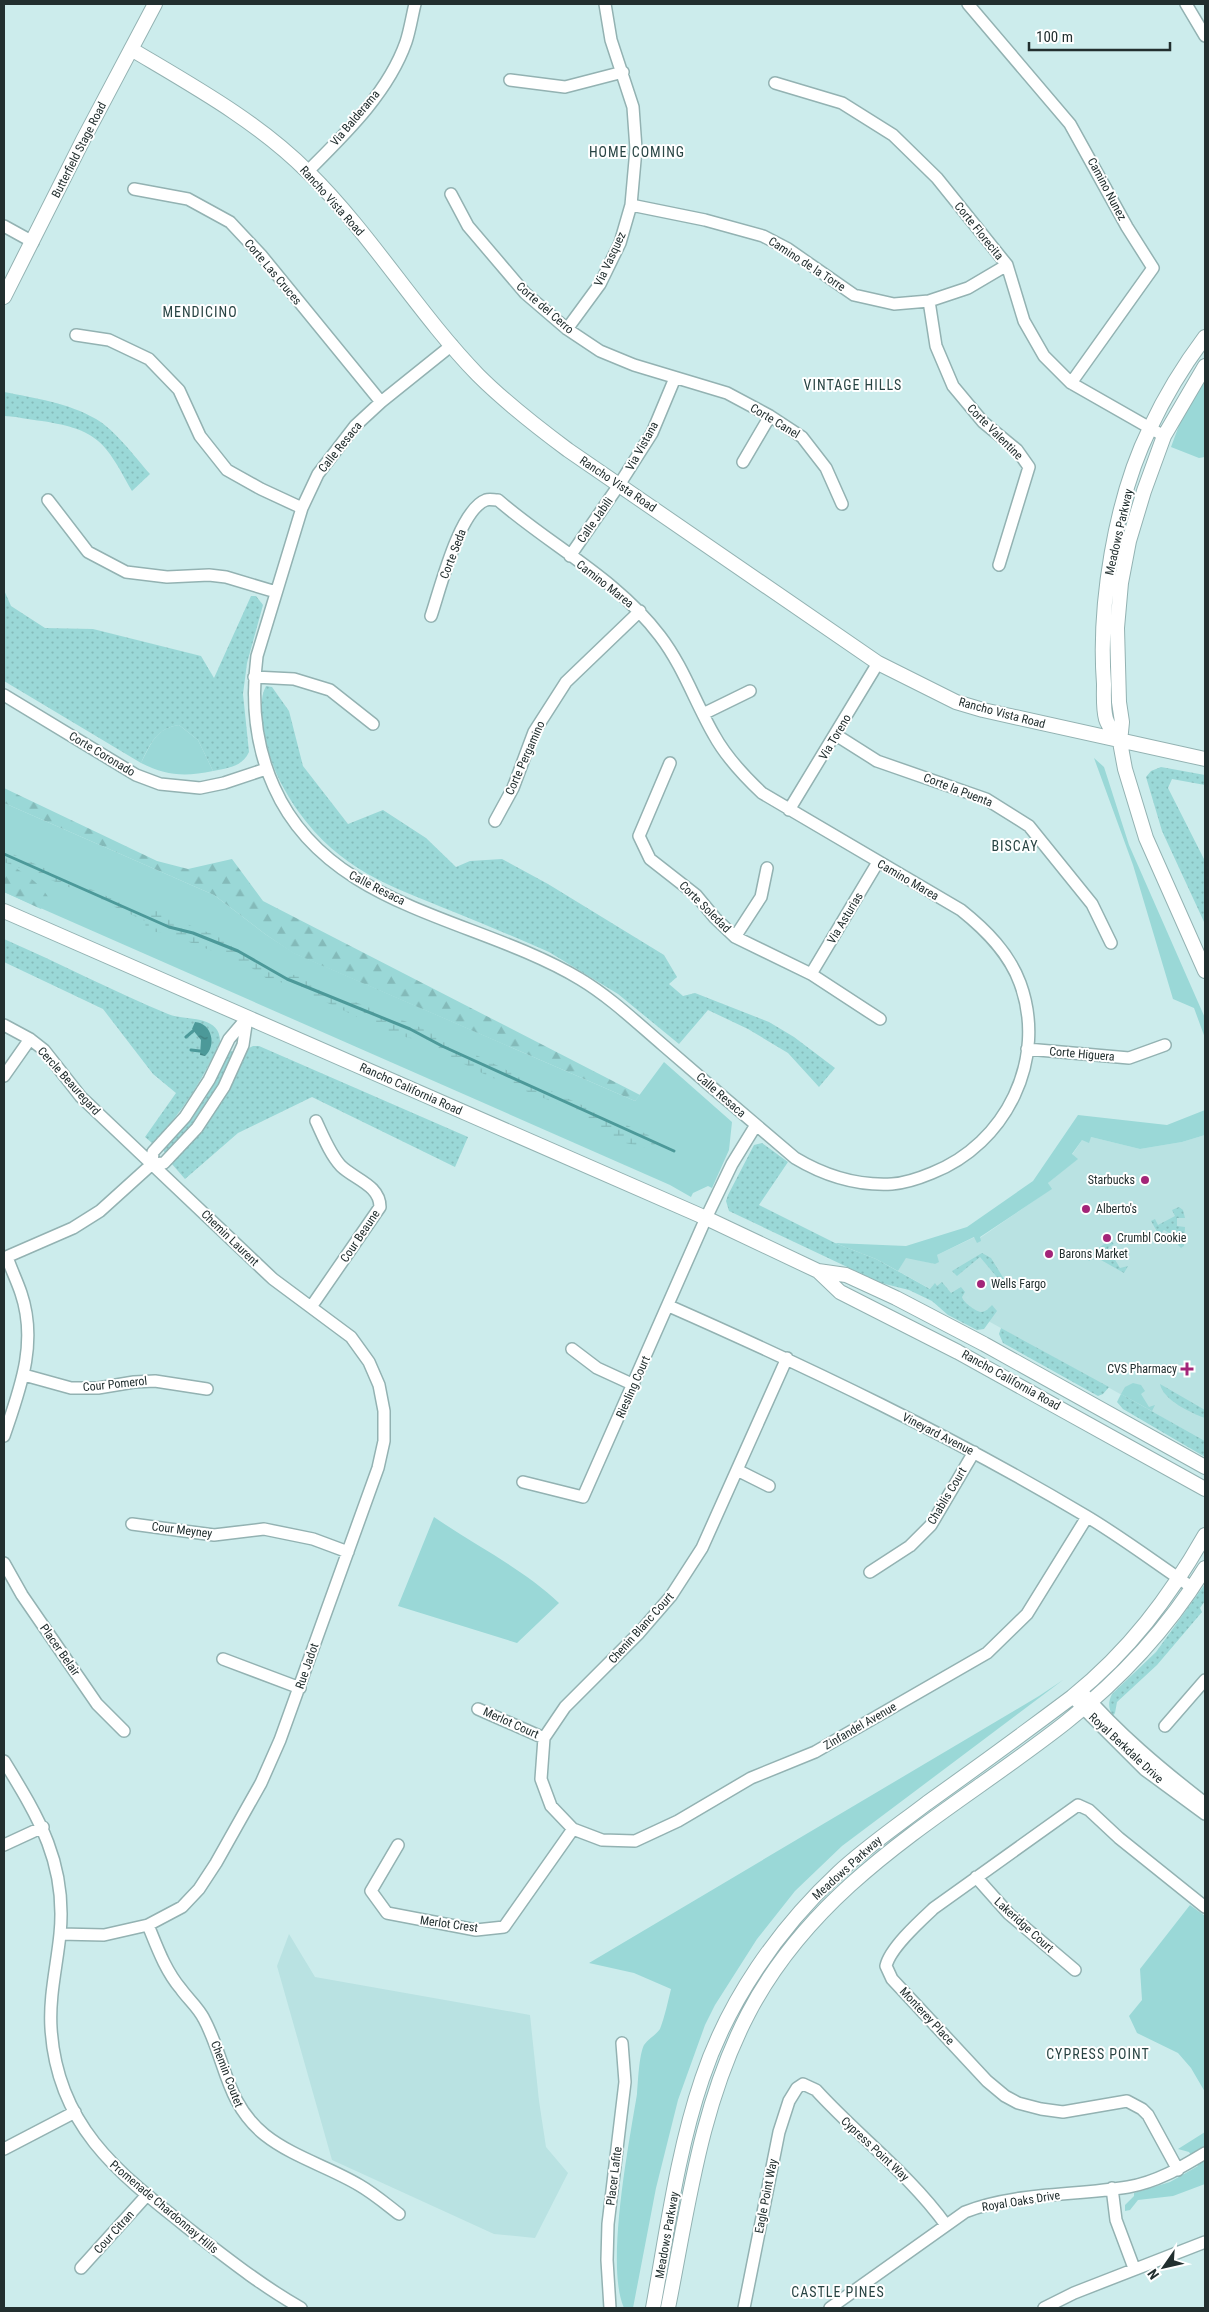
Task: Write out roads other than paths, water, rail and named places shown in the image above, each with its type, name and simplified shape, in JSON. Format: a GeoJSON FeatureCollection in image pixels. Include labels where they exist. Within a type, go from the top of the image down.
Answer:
{"type":"FeatureCollection","features":[{"type":"Feature","properties":{"kind":"main road","name":"Butterfield Stage Road"},"geometry":{"type":"LineString","coordinates":[[4,296],[155,4]]}},
{"type":"Feature","properties":{"kind":"main road","name":"Rancho Vista Road"},"geometry":{"type":"LineString","coordinates":[[132,49],[207,94],[257,128],[308,171],[478,375],[521,415],[619,485],[878,663],[965,704],[1120,742],[1205,759]]}},
{"type":"Feature","properties":{"kind":"main road","name":"Meadows Parkway"},"geometry":{"type":"LineString","coordinates":[[1120,742],[1106,719],[1102,657],[1104,600],[1114,542],[1128,486],[1149,429],[1170,390],[1205,337]]}},
{"type":"Feature","properties":{"kind":"main road","name":"Meadows Parkway"},"geometry":{"type":"LineString","coordinates":[[1205,366],[1164,436],[1129,541],[1120,583],[1117,628],[1122,722],[1120,742],[1125,769],[1146,838],[1205,971]]}},
{"type":"Feature","properties":{"kind":"main road","name":"Rancho California Road"},"geometry":{"type":"LineString","coordinates":[[4,911],[706,1218],[818,1271],[846,1275],[984,1344],[1205,1467]]}},
{"type":"Feature","properties":{"kind":"main road","name":"Rancho California Road"},"geometry":{"type":"LineString","coordinates":[[818,1271],[840,1292],[958,1352],[1205,1489]]}},
{"type":"Feature","properties":{"kind":"main road"},"geometry":{"type":"LineString","coordinates":[[888,1316],[908,1318],[968,1348],[984,1344]]}},
{"type":"Feature","properties":{"kind":"main road","name":"Meadows Parkway"},"geometry":{"type":"LineString","coordinates":[[654,2308],[681,2155],[690,2117],[710,2059],[746,1985],[795,1918],[853,1859],[1077,1693],[1124,1650],[1163,1604],[1180,1579],[1205,1535]]}},
{"type":"Feature","properties":{"kind":"main road","name":"Meadows Parkway"},"geometry":{"type":"LineString","coordinates":[[668,2308],[697,2154],[713,2094],[748,2013],[780,1962],[823,1910],[854,1879],[1087,1704],[1141,1654],[1193,1588],[1205,1568]]}},
{"type":"Feature","properties":{"kind":"street","name":"Via Balderama"},"geometry":{"type":"LineString","coordinates":[[308,171],[344,134],[371,102],[386,80],[406,42],[415,4]]}},
{"type":"Feature","properties":{"kind":"street","name":"Via Vasquez"},"geometry":{"type":"LineString","coordinates":[[567,330],[600,284],[620,242],[631,205],[636,148],[633,108],[611,40],[605,4]]}},
{"type":"Feature","properties":{"kind":"street","name":"Camino Nunez"},"geometry":{"type":"LineString","coordinates":[[968,4],[1070,124],[1152,268],[1071,383]]}},
{"type":"Feature","properties":{"kind":"street"},"geometry":{"type":"LineString","coordinates":[[1186,4],[1205,36]]}},
{"type":"Feature","properties":{"kind":"street"},"geometry":{"type":"LineString","coordinates":[[510,80],[565,87],[622,72]]}},
{"type":"Feature","properties":{"kind":"street","name":"Corte Florecita"},"geometry":{"type":"LineString","coordinates":[[775,83],[842,103],[893,135],[936,178],[1007,265],[1024,321],[1044,356],[1071,383],[1164,436]]}},
{"type":"Feature","properties":{"kind":"street","name":"Corte Las Cruces"},"geometry":{"type":"LineString","coordinates":[[134,189],[188,199],[230,222],[261,255],[381,402]]}},
{"type":"Feature","properties":{"kind":"street","name":"Corte del Cerro"},"geometry":{"type":"LineString","coordinates":[[451,194],[468,226],[525,293],[567,330],[600,351],[674,378]]}},
{"type":"Feature","properties":{"kind":"street","name":"Camino de la Torre"},"geometry":{"type":"LineString","coordinates":[[631,205],[705,220],[763,236],[788,249],[854,295],[894,304],[929,301],[968,288],[1007,265]]}},
{"type":"Feature","properties":{"kind":"street"},"geometry":{"type":"LineString","coordinates":[[4,226],[32,242]]}},
{"type":"Feature","properties":{"kind":"street","name":"Corte Valentine"},"geometry":{"type":"LineString","coordinates":[[929,301],[936,346],[953,386],[983,422],[1017,450],[1030,468],[999,565]]}},
{"type":"Feature","properties":{"kind":"street"},"geometry":{"type":"LineString","coordinates":[[76,335],[108,340],[149,359],[179,390],[200,436],[227,470],[261,489],[302,508]]}},
{"type":"Feature","properties":{"kind":"street","name":"Calle Resaca"},"geometry":{"type":"LineString","coordinates":[[452,345],[381,402],[355,426],[318,474],[302,508],[257,656],[254,678],[254,711],[258,742],[266,769],[280,801],[301,831],[333,863],[358,881],[387,896],[542,960],[580,979],[619,1007],[756,1125]]}},
{"type":"Feature","properties":{"kind":"street","name":"Corte Canel"},"geometry":{"type":"LineString","coordinates":[[674,378],[727,393],[770,416],[802,438],[826,468],[842,504]]}},
{"type":"Feature","properties":{"kind":"street","name":"Via Vistana"},"geometry":{"type":"LineString","coordinates":[[619,485],[652,433],[674,378]]}},
{"type":"Feature","properties":{"kind":"street"},"geometry":{"type":"LineString","coordinates":[[743,462],[770,416]]}},
{"type":"Feature","properties":{"kind":"street","name":"Calle Jabili"},"geometry":{"type":"LineString","coordinates":[[570,556],[619,485]]}},
{"type":"Feature","properties":{"kind":"street"},"geometry":{"type":"LineString","coordinates":[[48,500],[88,552],[126,572],[166,577],[208,575],[226,577],[276,592]]}},
{"type":"Feature","properties":{"kind":"street","name":"Camino Marea"},"geometry":{"type":"LineString","coordinates":[[487,500],[498,500],[615,589],[640,611],[660,636],[679,665],[714,736],[744,775],[762,793],[961,910],[989,935],[1007,957],[1020,983],[1026,1008],[1027,1049],[1021,1081],[1009,1107],[995,1129],[960,1160],[918,1179],[894,1184],[852,1182],[831,1176],[795,1158],[756,1125]]}},
{"type":"Feature","properties":{"kind":"street","name":"Corte Seda"},"geometry":{"type":"LineString","coordinates":[[431,616],[455,543],[468,517],[477,506],[487,500]]}},
{"type":"Feature","properties":{"kind":"street","name":"Corte Pergamino"},"geometry":{"type":"LineString","coordinates":[[495,821],[513,788],[534,732],[566,682],[640,611]]}},
{"type":"Feature","properties":{"kind":"street","name":"Via Toreno"},"geometry":{"type":"LineString","coordinates":[[789,810],[878,663]]}},
{"type":"Feature","properties":{"kind":"street"},"geometry":{"type":"LineString","coordinates":[[254,678],[294,679],[330,690],[373,724]]}},
{"type":"Feature","properties":{"kind":"street"},"geometry":{"type":"LineString","coordinates":[[703,714],[750,692]]}},
{"type":"Feature","properties":{"kind":"street","name":"Corte Coronado"},"geometry":{"type":"LineString","coordinates":[[4,695],[136,775],[160,784],[200,788],[224,783],[266,769]]}},
{"type":"Feature","properties":{"kind":"street","name":"Corte la Puenta"},"geometry":{"type":"LineString","coordinates":[[836,735],[877,761],[986,799],[1029,826],[1092,904],[1111,943]]}},
{"type":"Feature","properties":{"kind":"street","name":"Corte Soledad"},"geometry":{"type":"LineString","coordinates":[[670,763],[639,836],[650,859],[696,895],[715,918],[735,937],[812,974],[880,1019]]}},
{"type":"Feature","properties":{"kind":"street","name":"Via Asturias"},"geometry":{"type":"LineString","coordinates":[[812,974],[878,862]]}},
{"type":"Feature","properties":{"kind":"street"},"geometry":{"type":"LineString","coordinates":[[735,937],[761,897],[767,868]]}},
{"type":"Feature","properties":{"kind":"street"},"geometry":{"type":"LineString","coordinates":[[152,1164],[153,1152],[185,1117],[209,1080],[229,1039],[247,1018]]}},
{"type":"Feature","properties":{"kind":"street"},"geometry":{"type":"LineString","coordinates":[[4,1436],[24,1376],[28,1350],[27,1320],[22,1294],[5,1258],[73,1228],[100,1211],[152,1164],[164,1163],[184,1143],[211,1109],[224,1087],[243,1045],[247,1018]]}},
{"type":"Feature","properties":{"kind":"street","name":"Cercle Beauregard"},"geometry":{"type":"LineString","coordinates":[[4,1025],[30,1039],[44,1050],[81,1097],[152,1164]]}},
{"type":"Feature","properties":{"kind":"street"},"geometry":{"type":"LineString","coordinates":[[4,1076],[30,1039]]}},
{"type":"Feature","properties":{"kind":"street","name":"Corte Higuera"},"geometry":{"type":"LineString","coordinates":[[1027,1049],[1129,1058],[1164,1044]]}},
{"type":"Feature","properties":{"kind":"street","name":"Cour Beaune"},"geometry":{"type":"LineString","coordinates":[[311,1307],[380,1206],[380,1198],[375,1190],[342,1166],[332,1152],[316,1121]]}},
{"type":"Feature","properties":{"kind":"street","name":"Riesling Court"},"geometry":{"type":"LineString","coordinates":[[523,1482],[583,1498],[669,1306],[706,1218],[732,1164],[756,1125]]}},
{"type":"Feature","properties":{"kind":"street","name":"Chemin Laurent"},"geometry":{"type":"LineString","coordinates":[[152,1164],[272,1279],[311,1307]]}},
{"type":"Feature","properties":{"kind":"street","name":"Vineyard Avenue"},"geometry":{"type":"LineString","coordinates":[[669,1306],[787,1358],[974,1452],[1087,1517],[1193,1588]]}},
{"type":"Feature","properties":{"kind":"street","name":"Rue Jadot"},"geometry":{"type":"LineString","coordinates":[[60,1934],[104,1935],[148,1925],[182,1906],[200,1890],[261,1783],[280,1740],[378,1468],[384,1441],[384,1411],[379,1385],[369,1362],[351,1337],[311,1307]]}},
{"type":"Feature","properties":{"kind":"street"},"geometry":{"type":"LineString","coordinates":[[572,1349],[597,1368],[634,1385]]}},
{"type":"Feature","properties":{"kind":"street","name":"Chenin Blanc Court"},"geometry":{"type":"LineString","coordinates":[[573,1829],[551,1806],[541,1779],[544,1738],[565,1707],[639,1633],[671,1596],[702,1548],[787,1358]]}},
{"type":"Feature","properties":{"kind":"street","name":"Cour Pomerol"},"geometry":{"type":"LineString","coordinates":[[24,1376],[71,1388],[98,1388],[155,1380],[207,1389]]}},
{"type":"Feature","properties":{"kind":"street","name":"Chablis Court"},"geometry":{"type":"LineString","coordinates":[[870,1572],[910,1546],[931,1525],[974,1452]]}},
{"type":"Feature","properties":{"kind":"street"},"geometry":{"type":"LineString","coordinates":[[736,1470],[770,1486]]}},
{"type":"Feature","properties":{"kind":"street","name":"Zinfandel Avenue"},"geometry":{"type":"LineString","coordinates":[[573,1829],[602,1840],[635,1841],[678,1821],[751,1778],[815,1752],[987,1653],[1027,1614],[1087,1517]]}},
{"type":"Feature","properties":{"kind":"street","name":"Cour Meyney"},"geometry":{"type":"LineString","coordinates":[[132,1524],[214,1535],[264,1529],[313,1540],[348,1552]]}},
{"type":"Feature","properties":{"kind":"street","name":"Placer Belair"},"geometry":{"type":"LineString","coordinates":[[4,1563],[22,1595],[97,1704],[124,1730]]}},
{"type":"Feature","properties":{"kind":"street"},"geometry":{"type":"LineString","coordinates":[[223,1660],[300,1688]]}},
{"type":"Feature","properties":{"kind":"street"},"geometry":{"type":"LineString","coordinates":[[1165,1726],[1205,1680]]}},
{"type":"Feature","properties":{"kind":"street","name":"Royal Berkdale Drive"},"geometry":{"type":"LineString","coordinates":[[1077,1693],[1146,1770],[1205,1814]]}},
{"type":"Feature","properties":{"kind":"street","name":"Royal Berkdale Drive"},"geometry":{"type":"LineString","coordinates":[[1087,1704],[1137,1748],[1205,1802]]}},
{"type":"Feature","properties":{"kind":"street","name":"Merlot Court"},"geometry":{"type":"LineString","coordinates":[[478,1709],[544,1738]]}},
{"type":"Feature","properties":{"kind":"street","name":"Promenade Chardonnay Hills"},"geometry":{"type":"LineString","coordinates":[[4,1761],[43,1827],[58,1874],[62,1901],[60,1934],[51,2000],[51,2027],[58,2068],[75,2112],[99,2150],[147,2195],[251,2278],[301,2308]]}},
{"type":"Feature","properties":{"kind":"street","name":"Monterey Place"},"geometry":{"type":"LineString","coordinates":[[1178,2170],[1148,2115],[1136,2105],[1127,2101],[1063,2112],[1040,2109],[1018,2103],[1005,2096],[987,2081],[892,1980],[886,1966],[891,1954],[918,1923],[976,1877],[1078,1805],[1084,1807],[1119,1838],[1205,1907]]}},
{"type":"Feature","properties":{"kind":"street"},"geometry":{"type":"LineString","coordinates":[[4,1845],[43,1827]]}},
{"type":"Feature","properties":{"kind":"street","name":"Merlot Crest"},"geometry":{"type":"LineString","coordinates":[[398,1845],[371,1891],[387,1913],[476,1930],[504,1926],[573,1829]]}},
{"type":"Feature","properties":{"kind":"street","name":"Lakeridge Court"},"geometry":{"type":"LineString","coordinates":[[976,1877],[1009,1914],[1075,1970]]}},
{"type":"Feature","properties":{"kind":"street","name":"Chemin Coutet"},"geometry":{"type":"LineString","coordinates":[[148,1925],[164,1964],[180,1989],[200,2011],[212,2035],[226,2078],[242,2112],[265,2135],[302,2157],[360,2185],[399,2214]]}},
{"type":"Feature","properties":{"kind":"street","name":"Placer Lafite"},"geometry":{"type":"LineString","coordinates":[[610,2308],[607,2260],[608,2224],[625,2082],[622,2043]]}},
{"type":"Feature","properties":{"kind":"street","name":"Cypress Point Way"},"geometry":{"type":"LineString","coordinates":[[797,2088],[803,2084],[816,2090],[911,2182],[928,2200],[946,2225]]}},
{"type":"Feature","properties":{"kind":"street","name":"Eagle Point Way"},"geometry":{"type":"LineString","coordinates":[[744,2308],[779,2132],[789,2101],[797,2088]]}},
{"type":"Feature","properties":{"kind":"street"},"geometry":{"type":"LineString","coordinates":[[4,2149],[75,2112]]}},
{"type":"Feature","properties":{"kind":"street","name":"Royal Oaks Drive"},"geometry":{"type":"LineString","coordinates":[[830,2308],[965,2212],[984,2204],[1112,2188],[1151,2181],[1178,2170],[1205,2153]]}},
{"type":"Feature","properties":{"kind":"street"},"geometry":{"type":"LineString","coordinates":[[1112,2188],[1116,2220],[1134,2268]]}},
{"type":"Feature","properties":{"kind":"street","name":"Cour Citran"},"geometry":{"type":"LineString","coordinates":[[80,2268],[147,2195]]}},
{"type":"Feature","properties":{"kind":"street"},"geometry":{"type":"LineString","coordinates":[[1044,2308],[1074,2293],[1134,2268],[1205,2242]]}},
{"type":"Feature","properties":{"kind":"water"},"geometry":{"type":"Polygon","coordinates":[[[195,1022],[205,1026],[211,1036],[211,1047],[205,1056],[200,1055],[201,1040],[192,1029],[195,1022]]]}},
{"type":"Feature","properties":{"kind":"waterway"},"geometry":{"type":"LineString","coordinates":[[4,854],[169,927],[193,933],[238,951],[287,979],[410,1029],[442,1046],[674,1151]]}},
{"type":"Feature","properties":{"kind":"waterway"},"geometry":{"type":"LineString","coordinates":[[186,1037],[193,1031]]}},
{"type":"Feature","properties":{"kind":"waterway"},"geometry":{"type":"LineString","coordinates":[[191,1050],[200,1051]]}},
{"type":"Feature","properties":{"kind":"place","name":"Starbucks"},"geometry":{"type":"Point","coordinates":[1145,1180]}},
{"type":"Feature","properties":{"kind":"place","name":"Alberto's"},"geometry":{"type":"Point","coordinates":[1086,1209]}},
{"type":"Feature","properties":{"kind":"place","name":"Crumbl Cookie"},"geometry":{"type":"Point","coordinates":[1107,1238]}},
{"type":"Feature","properties":{"kind":"place","name":"Barons Market"},"geometry":{"type":"Point","coordinates":[1049,1254]}},
{"type":"Feature","properties":{"kind":"place","name":"Wells Fargo"},"geometry":{"type":"Point","coordinates":[981,1284]}},
{"type":"Feature","properties":{"kind":"place","name":"CVS Pharmacy"},"geometry":{"type":"Point","coordinates":[1187,1369]}},
{"type":"Feature","properties":{"kind":"district","name":"HOME COMING"},"geometry":{"type":"Point","coordinates":[637,152]}},
{"type":"Feature","properties":{"kind":"district","name":"MENDICINO"},"geometry":{"type":"Point","coordinates":[200,312]}},
{"type":"Feature","properties":{"kind":"district","name":"VINTAGE HILLS"},"geometry":{"type":"Point","coordinates":[853,385]}},
{"type":"Feature","properties":{"kind":"district","name":"BISCAY"},"geometry":{"type":"Point","coordinates":[1015,846]}},
{"type":"Feature","properties":{"kind":"district","name":"CYPRESS POINT"},"geometry":{"type":"Point","coordinates":[1098,2054]}},
{"type":"Feature","properties":{"kind":"district","name":"CASTLE PINES"},"geometry":{"type":"Point","coordinates":[838,2292]}}]}
